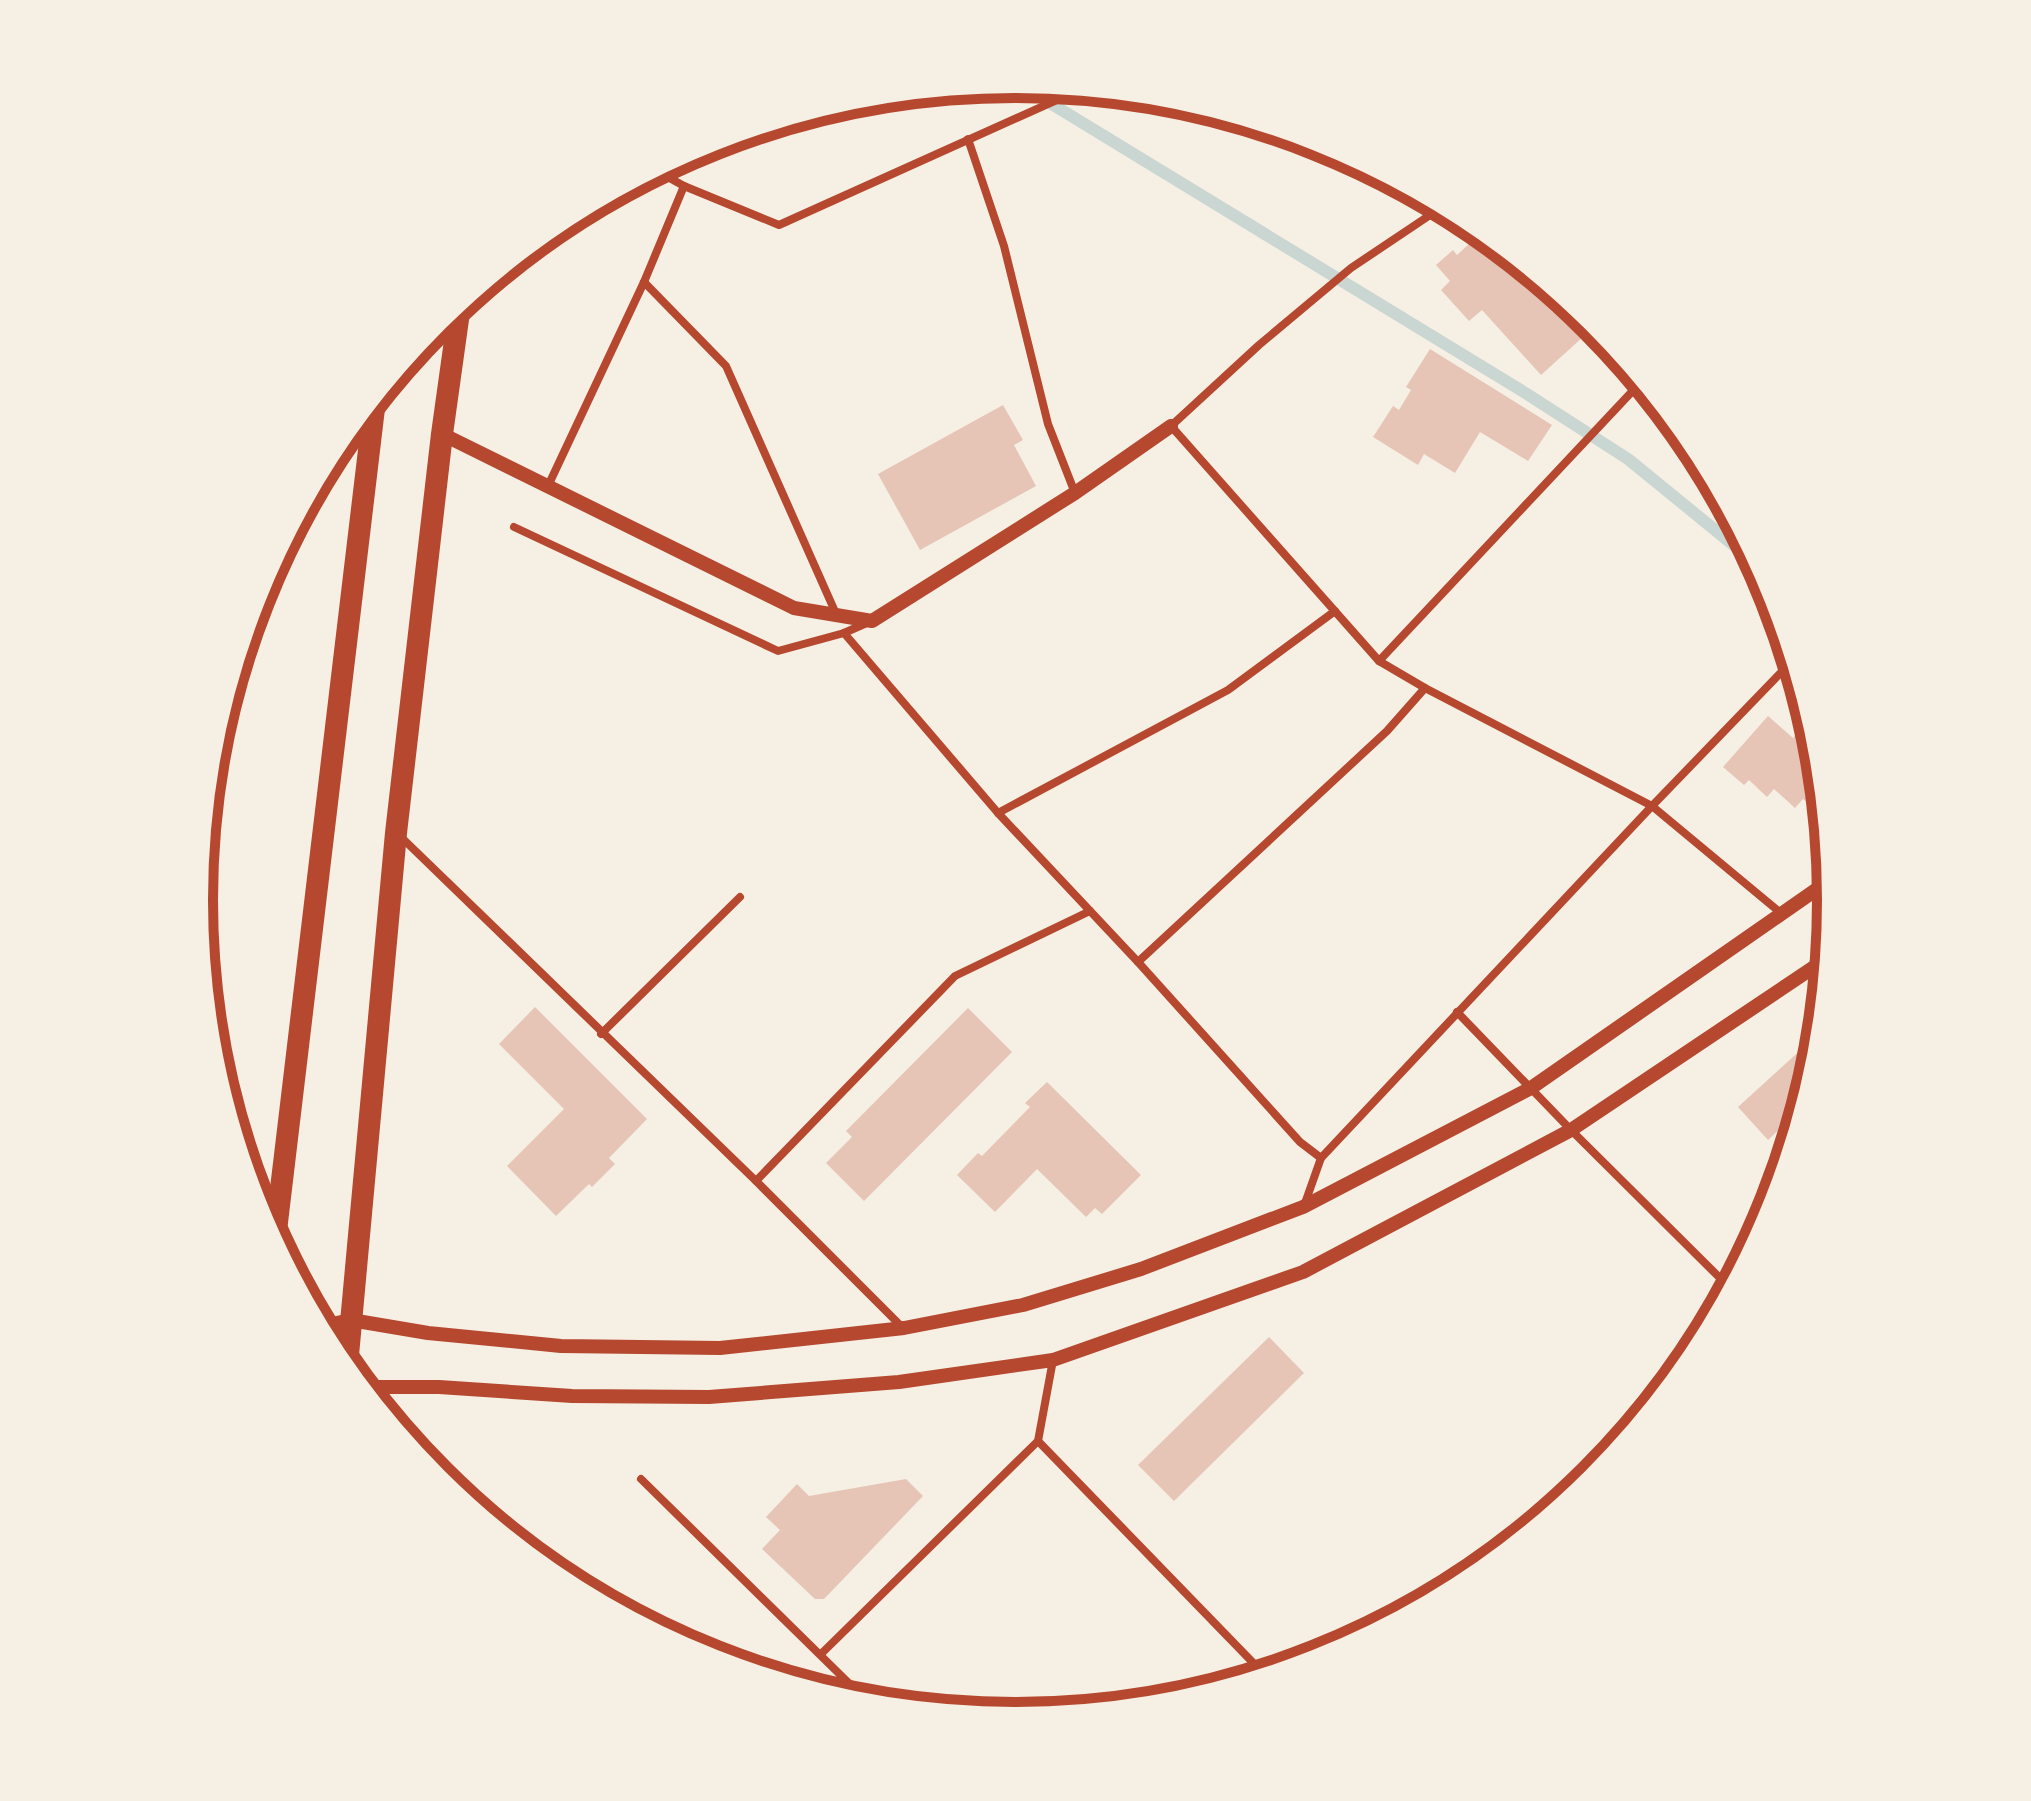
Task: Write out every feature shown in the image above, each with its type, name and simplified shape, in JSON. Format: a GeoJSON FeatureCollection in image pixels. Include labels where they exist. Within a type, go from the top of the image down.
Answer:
{"type":"FeatureCollection","features":[{"type":"Feature","properties":{"kind":"highway"},"geometry":{"type":"LineString","coordinates":[[349,1347],[396,833],[457,324]]}},
{"type":"Feature","properties":{"kind":"highway"},"geometry":{"type":"LineString","coordinates":[[278,1216],[372,421]]}},
{"type":"Feature","properties":{"kind":"street"},"geometry":{"type":"LineString","coordinates":[[669,177],[779,225],[1057,100]]}},
{"type":"Feature","properties":{"kind":"street"},"geometry":{"type":"LineString","coordinates":[[968,139],[1004,246],[1048,424],[1075,493]]}},
{"type":"Feature","properties":{"kind":"street"},"geometry":{"type":"LineString","coordinates":[[548,486],[644,282],[684,186]]}},
{"type":"Feature","properties":{"kind":"street"},"geometry":{"type":"LineString","coordinates":[[514,527],[778,651],[844,633],[872,621],[1075,493],[1171,426],[1259,345],[1351,268],[1431,214]]}},
{"type":"Feature","properties":{"kind":"street"},"geometry":{"type":"LineString","coordinates":[[644,282],[726,366],[838,616]]}},
{"type":"Feature","properties":{"kind":"street"},"geometry":{"type":"LineString","coordinates":[[1379,661],[1634,389]]}},
{"type":"Feature","properties":{"kind":"street"},"geometry":{"type":"LineString","coordinates":[[1171,426],[1379,661],[1652,806],[1782,914]]}},
{"type":"Feature","properties":{"kind":"street"},"geometry":{"type":"LineString","coordinates":[[442,434],[794,608],[872,621]]}},
{"type":"Feature","properties":{"kind":"street"},"geometry":{"type":"LineString","coordinates":[[998,813],[1228,690],[1335,611]]}},
{"type":"Feature","properties":{"kind":"street"},"geometry":{"type":"LineString","coordinates":[[844,633],[998,813],[1300,1142],[1321,1158]]}},
{"type":"Feature","properties":{"kind":"street"},"geometry":{"type":"LineString","coordinates":[[1303,1207],[1321,1158],[1784,670]]}},
{"type":"Feature","properties":{"kind":"street"},"geometry":{"type":"LineString","coordinates":[[1138,962],[1387,731],[1425,688]]}},
{"type":"Feature","properties":{"kind":"street"},"geometry":{"type":"LineString","coordinates":[[396,833],[904,1328]]}},
{"type":"Feature","properties":{"kind":"street"},"geometry":{"type":"LineString","coordinates":[[334,1323],[351,1320],[428,1333],[561,1346],[720,1348],[904,1328],[1023,1305],[1141,1269],[1303,1207],[1531,1088],[1818,889]]}},
{"type":"Feature","properties":{"kind":"street"},"geometry":{"type":"LineString","coordinates":[[601,1034],[740,897]]}},
{"type":"Feature","properties":{"kind":"street"},"geometry":{"type":"LineString","coordinates":[[756,1181],[955,976],[1090,911]]}},
{"type":"Feature","properties":{"kind":"street"},"geometry":{"type":"LineString","coordinates":[[378,1387],[439,1387],[572,1396],[709,1397],[899,1382],[1053,1360],[1303,1272],[1571,1130],[1814,969]]}},
{"type":"Feature","properties":{"kind":"street"},"geometry":{"type":"LineString","coordinates":[[1457,1012],[1722,1280]]}},
{"type":"Feature","properties":{"kind":"street"},"geometry":{"type":"LineString","coordinates":[[821,1654],[1038,1441],[1053,1360]]}},
{"type":"Feature","properties":{"kind":"street"},"geometry":{"type":"LineString","coordinates":[[1038,1441],[1256,1666]]}},
{"type":"Feature","properties":{"kind":"street"},"geometry":{"type":"LineString","coordinates":[[641,1479],[853,1687]]}},
{"type":"Feature","properties":{"kind":"building"},"geometry":{"type":"Polygon","coordinates":[[[1472,241],[1545,297],[1585,335],[1541,375],[1482,310],[1469,321],[1441,290],[1450,281],[1436,265],[1453,250],[1457,255],[1472,241]]]}},
{"type":"Feature","properties":{"kind":"building"},"geometry":{"type":"Polygon","coordinates":[[[1430,349],[1552,425],[1528,461],[1480,432],[1455,473],[1424,454],[1418,465],[1373,437],[1393,406],[1399,410],[1411,390],[1406,387],[1430,349]]]}},
{"type":"Feature","properties":{"kind":"building"},"geometry":{"type":"Polygon","coordinates":[[[1003,405],[1023,440],[1014,445],[1036,486],[920,550],[878,474],[1003,405]]]}},
{"type":"Feature","properties":{"kind":"building"},"geometry":{"type":"Polygon","coordinates":[[[1768,716],[1793,738],[1800,731],[1812,803],[1810,805],[1803,799],[1795,808],[1774,789],[1767,797],[1749,780],[1744,785],[1723,767],[1768,716]]]}},
{"type":"Feature","properties":{"kind":"building"},"geometry":{"type":"Polygon","coordinates":[[[535,1007],[647,1119],[609,1158],[615,1164],[556,1216],[507,1166],[564,1109],[499,1044],[535,1007]]]}},
{"type":"Feature","properties":{"kind":"building"},"geometry":{"type":"Polygon","coordinates":[[[968,1008],[1012,1052],[864,1201],[826,1163],[852,1137],[846,1131],[968,1008]]]}},
{"type":"Feature","properties":{"kind":"building"},"geometry":{"type":"Polygon","coordinates":[[[1807,1033],[1805,1046],[1799,1040],[1807,1033]]]}},
{"type":"Feature","properties":{"kind":"building"},"geometry":{"type":"Polygon","coordinates":[[[1805,1046],[1786,1123],[1768,1140],[1738,1107],[1805,1046]]]}},
{"type":"Feature","properties":{"kind":"building"},"geometry":{"type":"Polygon","coordinates":[[[1047,1082],[1141,1175],[1102,1214],[1095,1208],[1086,1217],[1037,1169],[995,1212],[957,1175],[978,1153],[982,1156],[1030,1107],[1025,1103],[1047,1082]]]}},
{"type":"Feature","properties":{"kind":"building"},"geometry":{"type":"Polygon","coordinates":[[[1269,1337],[1304,1373],[1174,1501],[1138,1465],[1269,1337]]]}},
{"type":"Feature","properties":{"kind":"building"},"geometry":{"type":"Polygon","coordinates":[[[906,1479],[923,1496],[824,1599],[815,1599],[762,1549],[780,1530],[766,1517],[797,1484],[809,1496],[906,1479]]]}},
{"type":"Feature","properties":{"kind":"waterway"},"geometry":{"type":"LineString","coordinates":[[1044,99],[1628,459],[1735,546]]}}]}
